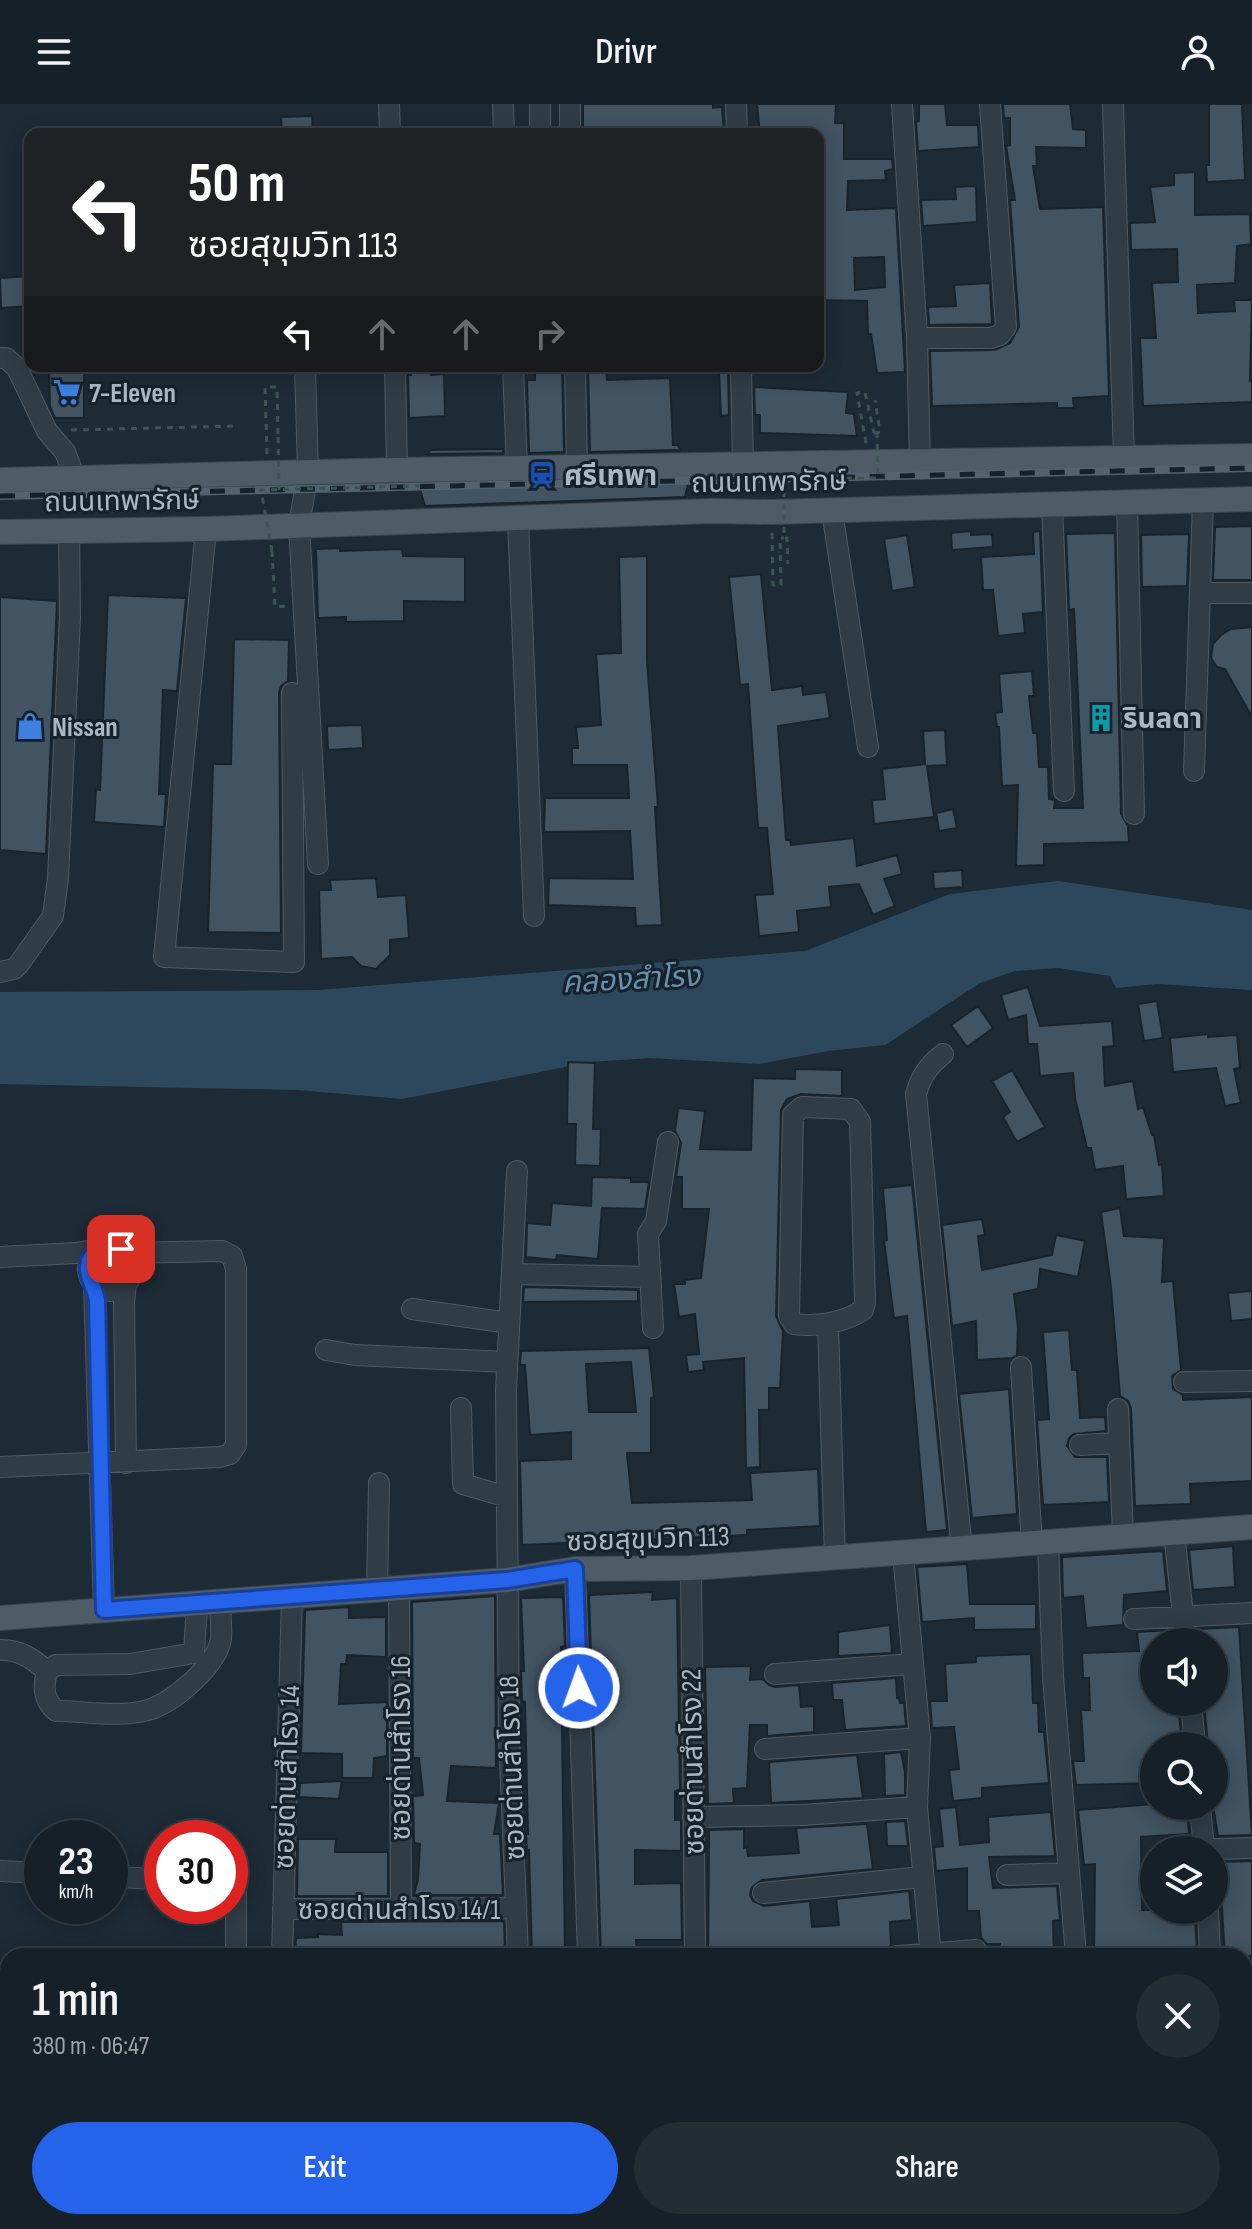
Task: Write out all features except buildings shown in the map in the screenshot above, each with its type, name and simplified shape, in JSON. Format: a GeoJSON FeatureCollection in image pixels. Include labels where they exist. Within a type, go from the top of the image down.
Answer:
{"type":"FeatureCollection","features":[{"type":"Feature","properties":{"kind":"main road","name":"ถนนเทพารักษ์"},"geometry":{"type":"LineString","coordinates":[[0,480],[75,478],[273,482],[308,473],[397,470],[920,464],[1252,456]]}},
{"type":"Feature","properties":{"kind":"main road","name":"ถนนเทพารักษ์"},"geometry":{"type":"LineString","coordinates":[[0,532],[206,529],[712,511],[832,511],[1252,499]]}},
{"type":"Feature","properties":{"kind":"main road","name":"ซอยสุขุมวิท 113"},"geometry":{"type":"LineString","coordinates":[[0,1618],[507,1580],[575,1569],[691,1568],[1252,1527]]}},
{"type":"Feature","properties":{"kind":"street"},"geometry":{"type":"LineString","coordinates":[[389,104],[390,128]]}},
{"type":"Feature","properties":{"kind":"street"},"geometry":{"type":"LineString","coordinates":[[503,104],[504,128]]}},
{"type":"Feature","properties":{"kind":"street"},"geometry":{"type":"LineString","coordinates":[[540,104],[540,128]]}},
{"type":"Feature","properties":{"kind":"street"},"geometry":{"type":"LineString","coordinates":[[570,104],[570,128]]}},
{"type":"Feature","properties":{"kind":"street"},"geometry":{"type":"LineString","coordinates":[[736,104],[737,128]]}},
{"type":"Feature","properties":{"kind":"street"},"geometry":{"type":"LineString","coordinates":[[902,104],[917,338],[920,464]]}},
{"type":"Feature","properties":{"kind":"street"},"geometry":{"type":"LineString","coordinates":[[917,338],[991,338],[1000,335],[1006,327],[990,104]]}},
{"type":"Feature","properties":{"kind":"street"},"geometry":{"type":"LineString","coordinates":[[1113,104],[1124,458]]}},
{"type":"Feature","properties":{"kind":"street"},"geometry":{"type":"LineString","coordinates":[[0,358],[6,358],[17,368],[47,431],[65,452],[75,478]]}},
{"type":"Feature","properties":{"kind":"street"},"geometry":{"type":"LineString","coordinates":[[305,372],[308,473],[299,525],[318,864]]}},
{"type":"Feature","properties":{"kind":"street"},"geometry":{"type":"LineString","coordinates":[[395,372],[397,470]]}},
{"type":"Feature","properties":{"kind":"street"},"geometry":{"type":"LineString","coordinates":[[513,372],[517,469]]}},
{"type":"Feature","properties":{"kind":"street"},"geometry":{"type":"LineString","coordinates":[[575,372],[577,469]]}},
{"type":"Feature","properties":{"kind":"street"},"geometry":{"type":"LineString","coordinates":[[741,372],[743,466]]}},
{"type":"Feature","properties":{"kind":"street"},"geometry":{"type":"LineString","coordinates":[[1194,771],[1203,501]]}},
{"type":"Feature","properties":{"kind":"street"},"geometry":{"type":"LineString","coordinates":[[1127,503],[1134,814]]}},
{"type":"Feature","properties":{"kind":"street"},"geometry":{"type":"LineString","coordinates":[[1052,506],[1064,791]]}},
{"type":"Feature","properties":{"kind":"street"},"geometry":{"type":"LineString","coordinates":[[832,511],[868,747]]}},
{"type":"Feature","properties":{"kind":"street"},"geometry":{"type":"LineString","coordinates":[[518,520],[534,916]]}},
{"type":"Feature","properties":{"kind":"street"},"geometry":{"type":"LineString","coordinates":[[206,529],[164,957],[294,962],[292,693]]}},
{"type":"Feature","properties":{"kind":"street"},"geometry":{"type":"LineString","coordinates":[[0,972],[14,969],[19,964],[53,916],[58,878],[69,632],[69,530]]}},
{"type":"Feature","properties":{"kind":"street"},"geometry":{"type":"LineString","coordinates":[[1200,593],[1252,593]]}},
{"type":"Feature","properties":{"kind":"street"},"geometry":{"type":"LineString","coordinates":[[943,1054],[929,1065],[916,1094],[962,1550]]}},
{"type":"Feature","properties":{"kind":"street"},"geometry":{"type":"LineString","coordinates":[[802,1107],[851,1109],[860,1122],[865,1302],[863,1310],[856,1315],[828,1324],[794,1324],[789,1316],[793,1115],[802,1107]]}},
{"type":"Feature","properties":{"kind":"street"},"geometry":{"type":"LineString","coordinates":[[653,1328],[648,1234],[656,1221],[668,1142]]}},
{"type":"Feature","properties":{"kind":"street","name":"ซอยด่านสำโรง 18"},"geometry":{"type":"LineString","coordinates":[[517,1171],[507,1362],[507,1580],[518,1948]]}},
{"type":"Feature","properties":{"kind":"street"},"geometry":{"type":"LineString","coordinates":[[0,1257],[76,1253],[114,1247],[126,1253],[222,1251],[232,1256],[236,1269],[236,1445],[230,1454],[126,1463],[0,1467]]}},
{"type":"Feature","properties":{"kind":"street"},"geometry":{"type":"LineString","coordinates":[[100,1249],[93,1254],[88,1267],[94,1284],[104,1610]]}},
{"type":"Feature","properties":{"kind":"street"},"geometry":{"type":"LineString","coordinates":[[126,1253],[132,1266],[124,1302],[126,1463]]}},
{"type":"Feature","properties":{"kind":"street"},"geometry":{"type":"LineString","coordinates":[[512,1274],[650,1277]]}},
{"type":"Feature","properties":{"kind":"street"},"geometry":{"type":"LineString","coordinates":[[94,1284],[112,1291],[126,1283]]}},
{"type":"Feature","properties":{"kind":"street"},"geometry":{"type":"LineString","coordinates":[[412,1309],[509,1323]]}},
{"type":"Feature","properties":{"kind":"street"},"geometry":{"type":"LineString","coordinates":[[828,1324],[835,1559]]}},
{"type":"Feature","properties":{"kind":"street"},"geometry":{"type":"LineString","coordinates":[[326,1350],[355,1355],[507,1362]]}},
{"type":"Feature","properties":{"kind":"street"},"geometry":{"type":"LineString","coordinates":[[1021,1367],[1053,1677],[1075,1948]]}},
{"type":"Feature","properties":{"kind":"street"},"geometry":{"type":"LineString","coordinates":[[1184,1382],[1252,1381]]}},
{"type":"Feature","properties":{"kind":"street"},"geometry":{"type":"LineString","coordinates":[[461,1408],[463,1484],[507,1497]]}},
{"type":"Feature","properties":{"kind":"street"},"geometry":{"type":"LineString","coordinates":[[1118,1409],[1123,1536]]}},
{"type":"Feature","properties":{"kind":"street"},"geometry":{"type":"LineString","coordinates":[[1080,1445],[1118,1443]]}},
{"type":"Feature","properties":{"kind":"street","name":"ซอยด่านสำโรง 16"},"geometry":{"type":"LineString","coordinates":[[379,1483],[388,1590],[401,1907]]}},
{"type":"Feature","properties":{"kind":"street"},"geometry":{"type":"LineString","coordinates":[[1174,1533],[1185,1628]]}},
{"type":"Feature","properties":{"kind":"street"},"geometry":{"type":"LineString","coordinates":[[903,1554],[920,1738],[917,1807],[929,1948]]}},
{"type":"Feature","properties":{"kind":"street","name":"ซอยด่านสำโรง 22"},"geometry":{"type":"LineString","coordinates":[[691,1568],[695,1948]]}},
{"type":"Feature","properties":{"kind":"street"},"geometry":{"type":"LineString","coordinates":[[575,1569],[588,1948]]}},
{"type":"Feature","properties":{"kind":"street","name":"ซอยด่านสำโรง 14"},"geometry":{"type":"LineString","coordinates":[[282,1948],[292,1597]]}},
{"type":"Feature","properties":{"kind":"street"},"geometry":{"type":"LineString","coordinates":[[208,1603],[221,1641],[211,1659],[187,1687],[168,1702],[146,1711],[56,1711],[47,1702],[44,1684],[47,1671],[56,1665],[130,1664],[194,1653],[208,1603]]}},
{"type":"Feature","properties":{"kind":"street"},"geometry":{"type":"LineString","coordinates":[[1134,1619],[1252,1613]]}},
{"type":"Feature","properties":{"kind":"street"},"geometry":{"type":"LineString","coordinates":[[0,1650],[8,1649],[30,1657],[47,1671]]}},
{"type":"Feature","properties":{"kind":"street"},"geometry":{"type":"LineString","coordinates":[[775,1674],[913,1664]]}},
{"type":"Feature","properties":{"kind":"street"},"geometry":{"type":"LineString","coordinates":[[765,1749],[920,1738]]}},
{"type":"Feature","properties":{"kind":"street"},"geometry":{"type":"LineString","coordinates":[[693,1817],[803,1815],[917,1807]]}},
{"type":"Feature","properties":{"kind":"street"},"geometry":{"type":"LineString","coordinates":[[1228,1848],[1252,1848]]}},
{"type":"Feature","properties":{"kind":"street"},"geometry":{"type":"LineString","coordinates":[[0,1871],[24,1872]]}},
{"type":"Feature","properties":{"kind":"street"},"geometry":{"type":"LineString","coordinates":[[1007,1875],[1069,1873]]}},
{"type":"Feature","properties":{"kind":"street"},"geometry":{"type":"LineString","coordinates":[[763,1893],[922,1877]]}},
{"type":"Feature","properties":{"kind":"street","name":"ซอยด่านสำโรง 14/1"},"geometry":{"type":"LineString","coordinates":[[283,1909],[515,1908]]}},
{"type":"Feature","properties":{"kind":"street"},"geometry":{"type":"LineString","coordinates":[[236,1924],[236,1948]]}},
{"type":"Feature","properties":{"kind":"street"},"geometry":{"type":"LineString","coordinates":[[1209,1924],[1210,1948]]}},
{"type":"Feature","properties":{"kind":"path"},"geometry":{"type":"LineString","coordinates":[[265,387],[277,387],[278,437],[273,482],[265,395],[265,387]]}},
{"type":"Feature","properties":{"kind":"path"},"geometry":{"type":"LineString","coordinates":[[690,478],[878,478],[876,433],[865,392],[857,393],[864,431]]}},
{"type":"Feature","properties":{"kind":"path"},"geometry":{"type":"LineString","coordinates":[[875,400],[880,432],[876,433]]}},
{"type":"Feature","properties":{"kind":"path"},"geometry":{"type":"LineString","coordinates":[[47,431],[237,426]]}},
{"type":"Feature","properties":{"kind":"path"},"geometry":{"type":"LineString","coordinates":[[784,479],[784,538],[787,538],[788,564]]}},
{"type":"Feature","properties":{"kind":"path"},"geometry":{"type":"LineString","coordinates":[[286,599],[287,606],[275,607],[272,551],[261,490],[273,482],[419,486]]}},
{"type":"Feature","properties":{"kind":"path"},"geometry":{"type":"LineString","coordinates":[[772,542],[773,585],[781,585],[780,538],[784,538]]}},
{"type":"Feature","properties":{"kind":"water","name":"คลองสำโรง"},"geometry":{"type":"Polygon","coordinates":[[[1058,881],[1252,910],[1252,990],[1157,984],[1116,988],[1110,976],[1058,968],[1015,971],[980,983],[885,1045],[828,1051],[759,1064],[650,1058],[590,1062],[402,1099],[298,1090],[0,1084],[0,992],[318,990],[805,951],[950,894],[1058,881]]]}},
{"type":"Feature","properties":{"kind":"railway"},"geometry":{"type":"LineString","coordinates":[[0,496],[1252,468]]}},
{"type":"Feature","properties":{"kind":"place","name":"7-Eleven"},"geometry":{"type":"Point","coordinates":[67,392]}},
{"type":"Feature","properties":{"kind":"place","name":"ศรีเทพา"},"geometry":{"type":"Point","coordinates":[542,475]}},
{"type":"Feature","properties":{"kind":"place","name":"รินลดา"},"geometry":{"type":"Point","coordinates":[1101,718]}},
{"type":"Feature","properties":{"kind":"place","name":"Nissan"},"geometry":{"type":"Point","coordinates":[30,726]}},
{"type":"Feature","properties":{"kind":"route"},"geometry":{"type":"LineString","coordinates":[[121,1249],[100,1249],[93,1254],[88,1267],[97,1300],[104,1610],[507,1580],[575,1569],[579,1688]]}}]}
